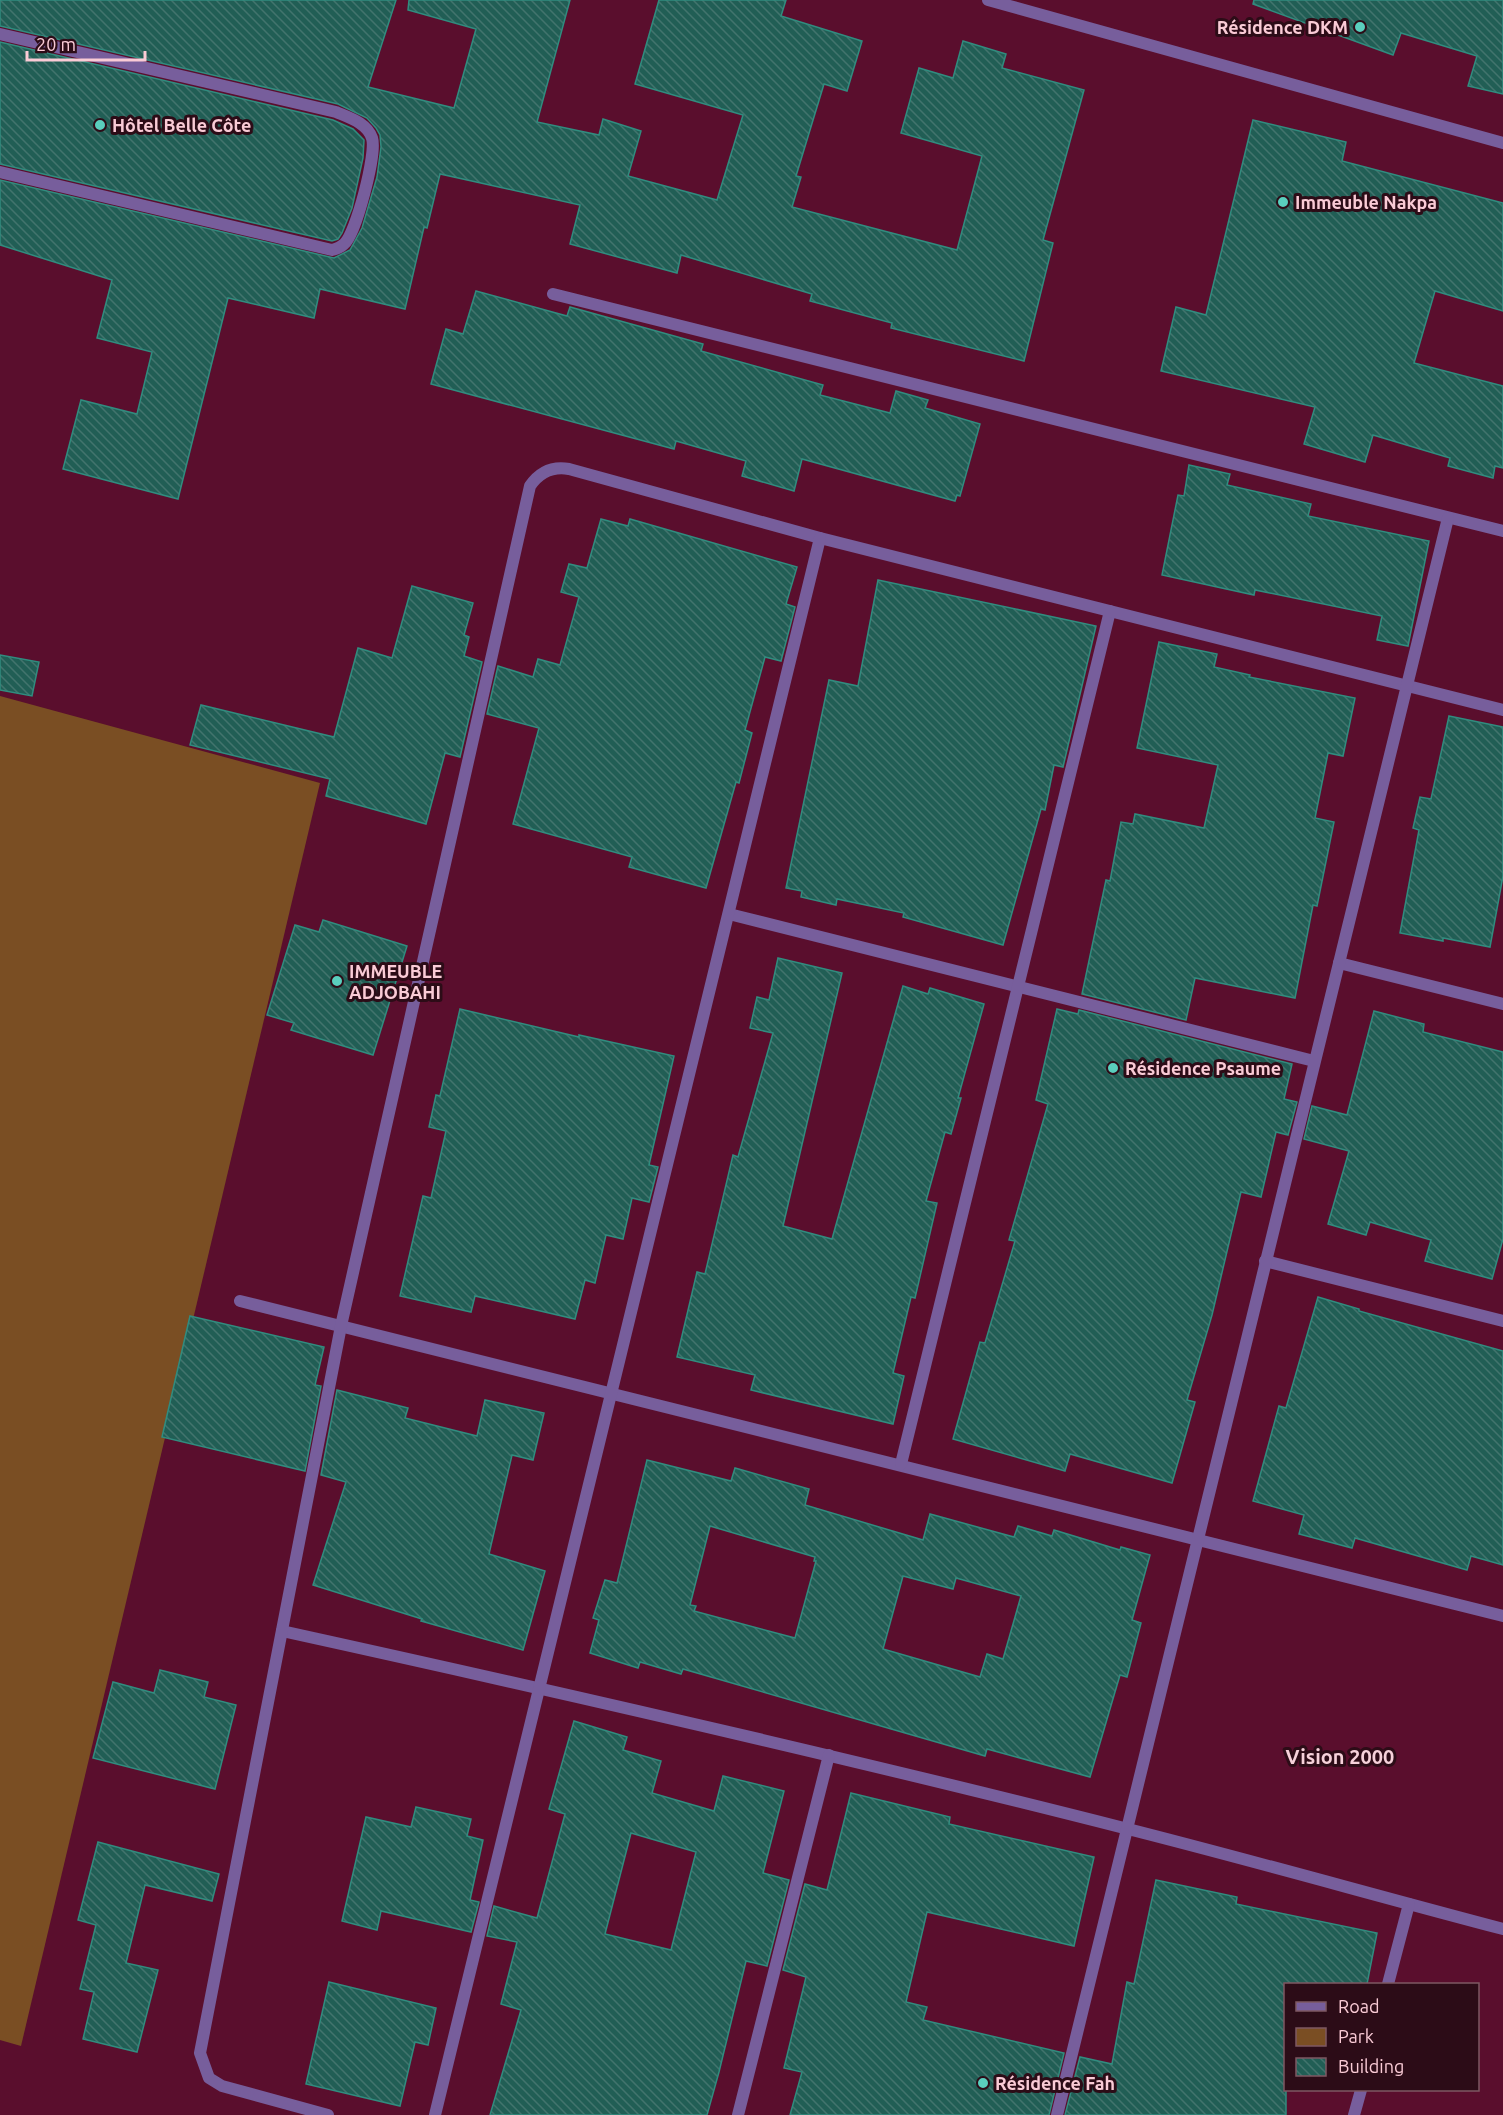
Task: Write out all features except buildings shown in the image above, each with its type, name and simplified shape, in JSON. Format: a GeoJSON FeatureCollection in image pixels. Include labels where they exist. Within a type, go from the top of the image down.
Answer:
{"type":"FeatureCollection","features":[{"type":"Feature","properties":{"kind":"street"},"geometry":{"type":"LineString","coordinates":[[987,0],[1503,143]]}},
{"type":"Feature","properties":{"kind":"street"},"geometry":{"type":"LineString","coordinates":[[0,34],[336,112],[367,128],[373,140],[373,146],[357,223],[345,244],[332,250],[0,172]]}},
{"type":"Feature","properties":{"kind":"street"},"geometry":{"type":"LineString","coordinates":[[553,294],[1503,531]]}},
{"type":"Feature","properties":{"kind":"street"},"geometry":{"type":"LineString","coordinates":[[328,2115],[222,2086],[209,2078],[200,2053],[341,1326],[530,486],[537,476],[560,467],[569,469],[820,538],[1503,710]]}},
{"type":"Feature","properties":{"kind":"street"},"geometry":{"type":"LineString","coordinates":[[1057,2115],[1448,518]]}},
{"type":"Feature","properties":{"kind":"street"},"geometry":{"type":"LineString","coordinates":[[435,2115],[820,538]]}},
{"type":"Feature","properties":{"kind":"street"},"geometry":{"type":"LineString","coordinates":[[901,1464],[1110,611]]}},
{"type":"Feature","properties":{"kind":"street"},"geometry":{"type":"LineString","coordinates":[[729,914],[1314,1061]]}},
{"type":"Feature","properties":{"kind":"street"},"geometry":{"type":"LineString","coordinates":[[1339,963],[1503,1004]]}},
{"type":"Feature","properties":{"kind":"street"},"geometry":{"type":"LineString","coordinates":[[1265,1261],[1503,1321]]}},
{"type":"Feature","properties":{"kind":"street"},"geometry":{"type":"LineString","coordinates":[[240,1301],[901,1464],[1503,1616]]}},
{"type":"Feature","properties":{"kind":"street"},"geometry":{"type":"LineString","coordinates":[[282,1631],[539,1687],[829,1755],[1128,1829],[1503,1929]]}},
{"type":"Feature","properties":{"kind":"street"},"geometry":{"type":"LineString","coordinates":[[738,2115],[829,1755]]}},
{"type":"Feature","properties":{"kind":"street"},"geometry":{"type":"LineString","coordinates":[[1388,1983],[1409,1904]]}},
{"type":"Feature","properties":{"kind":"street"},"geometry":{"type":"LineString","coordinates":[[1354,2115],[1361,2091]]}},
{"type":"Feature","properties":{"kind":"green space"},"geometry":{"type":"Polygon","coordinates":[[[0,696],[320,783],[21,2046],[0,2040],[0,696]]]}},
{"type":"Feature","properties":{"kind":"place","name":"Résidence DKM"},"geometry":{"type":"Point","coordinates":[1360,27]}},
{"type":"Feature","properties":{"kind":"place","name":"Hôtel Belle Côte"},"geometry":{"type":"Point","coordinates":[100,125]}},
{"type":"Feature","properties":{"kind":"place","name":"Immeuble Nakpa"},"geometry":{"type":"Point","coordinates":[1283,202]}},
{"type":"Feature","properties":{"kind":"place","name":"IMMEUBLE ADJOBAHI"},"geometry":{"type":"Point","coordinates":[337,981]}},
{"type":"Feature","properties":{"kind":"place","name":"Résidence Psaume"},"geometry":{"type":"Point","coordinates":[1113,1068]}},
{"type":"Feature","properties":{"kind":"place","name":"Résidence Fah"},"geometry":{"type":"Point","coordinates":[983,2083]}},
{"type":"Feature","properties":{"kind":"district","name":"Vision 2000"},"geometry":{"type":"Point","coordinates":[1340,1756]}}]}
